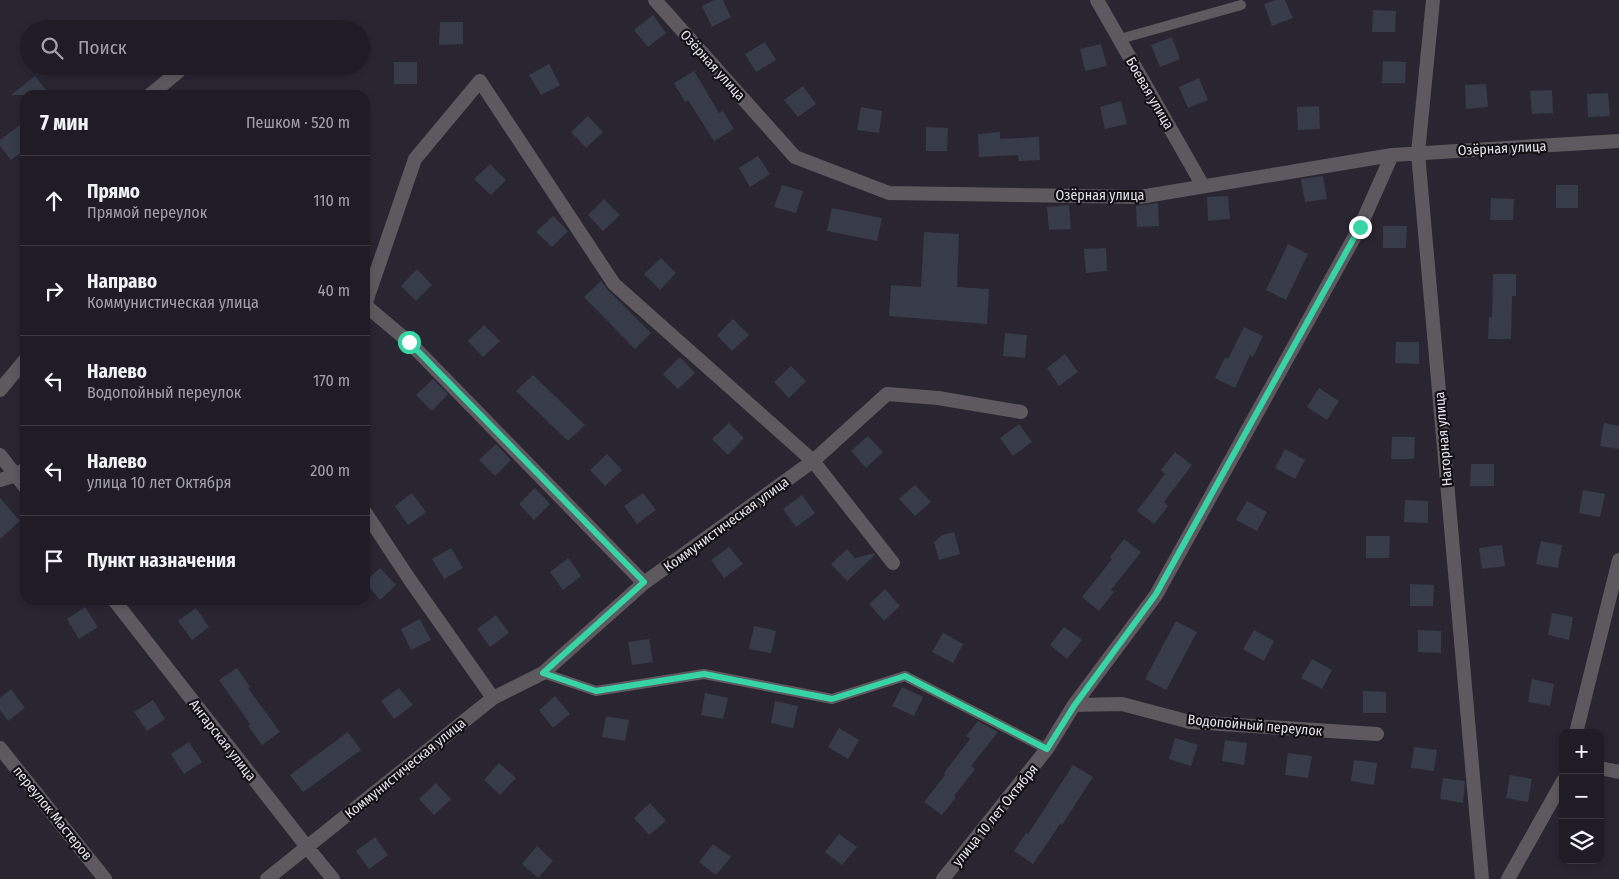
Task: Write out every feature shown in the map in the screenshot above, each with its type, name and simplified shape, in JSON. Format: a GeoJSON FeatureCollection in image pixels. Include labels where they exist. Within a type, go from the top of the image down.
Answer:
{"type":"FeatureCollection","features":[{"type":"Feature","properties":{"kind":"street","name":"Озёрная улица"},"geometry":{"type":"LineString","coordinates":[[655,0],[795,157],[889,194],[1140,197],[1392,155],[1619,141]]}},
{"type":"Feature","properties":{"kind":"street","name":"Боевая улица"},"geometry":{"type":"LineString","coordinates":[[1097,0],[1204,186]]}},
{"type":"Feature","properties":{"kind":"street","name":"Нагорная улица"},"geometry":{"type":"LineString","coordinates":[[1433,0],[1418,153],[1482,879]]}},
{"type":"Feature","properties":{"kind":"street"},"geometry":{"type":"LineString","coordinates":[[156,90],[175,75]]}},
{"type":"Feature","properties":{"kind":"street"},"geometry":{"type":"LineString","coordinates":[[370,290],[415,159],[480,81],[614,284],[813,461],[893,563]]}},
{"type":"Feature","properties":{"kind":"street","name":"улица 10 лет Октября"},"geometry":{"type":"LineString","coordinates":[[943,879],[1047,749],[1074,706],[1156,594],[1360,227],[1392,155]]}},
{"type":"Feature","properties":{"kind":"street"},"geometry":{"type":"LineString","coordinates":[[370,309],[409,342],[644,582]]}},
{"type":"Feature","properties":{"kind":"street"},"geometry":{"type":"LineString","coordinates":[[0,390],[20,366]]}},
{"type":"Feature","properties":{"kind":"street","name":"Коммунистическая улица"},"geometry":{"type":"LineString","coordinates":[[267,879],[493,698],[543,673],[644,582],[813,461],[888,394],[938,398],[1021,412]]}},
{"type":"Feature","properties":{"kind":"street"},"geometry":{"type":"LineString","coordinates":[[0,455],[20,472],[0,480]]}},
{"type":"Feature","properties":{"kind":"street"},"geometry":{"type":"LineString","coordinates":[[370,520],[493,698]]}},
{"type":"Feature","properties":{"kind":"street"},"geometry":{"type":"LineString","coordinates":[[1577,729],[1619,560]]}},
{"type":"Feature","properties":{"kind":"street","name":"Ангарская улица"},"geometry":{"type":"LineString","coordinates":[[118,605],[334,879]]}},
{"type":"Feature","properties":{"kind":"street","name":"Водопойный переулок"},"geometry":{"type":"LineString","coordinates":[[1074,706],[1122,704],[1190,722],[1377,734]]}},
{"type":"Feature","properties":{"kind":"street","name":"переулок Мастеров"},"geometry":{"type":"LineString","coordinates":[[0,748],[105,879]]}},
{"type":"Feature","properties":{"kind":"street"},"geometry":{"type":"LineString","coordinates":[[1604,769],[1619,772]]}},
{"type":"Feature","properties":{"kind":"street"},"geometry":{"type":"LineString","coordinates":[[1508,879],[1559,788]]}},
{"type":"Feature","properties":{"kind":"lane"},"geometry":{"type":"LineString","coordinates":[[1120,39],[1241,5]]}},
{"type":"Feature","properties":{"kind":"lane"},"geometry":{"type":"LineString","coordinates":[[543,673],[596,691],[704,674],[832,699],[905,676],[1047,749]]}},
{"type":"Feature","properties":{"kind":"building"},"geometry":{"type":"Polygon","coordinates":[[[714,0],[723,0],[731,17],[712,27],[702,6],[714,0]]]}},
{"type":"Feature","properties":{"kind":"building"},"geometry":{"type":"Polygon","coordinates":[[[1275,0],[1285,0],[1293,18],[1272,26],[1264,4],[1275,0]]]}},
{"type":"Feature","properties":{"kind":"building"},"geometry":{"type":"Polygon","coordinates":[[[1373,10],[1396,11],[1395,32],[1372,32],[1373,10]]]}},
{"type":"Feature","properties":{"kind":"building"},"geometry":{"type":"Polygon","coordinates":[[[653,15],[666,33],[648,47],[634,30],[653,15]]]}},
{"type":"Feature","properties":{"kind":"building"},"geometry":{"type":"Polygon","coordinates":[[[440,22],[463,22],[463,44],[439,45],[440,22]]]}},
{"type":"Feature","properties":{"kind":"building"},"geometry":{"type":"Polygon","coordinates":[[[1172,37],[1180,59],[1160,67],[1151,45],[1172,37]]]}},
{"type":"Feature","properties":{"kind":"building"},"geometry":{"type":"Polygon","coordinates":[[[765,42],[776,60],[756,72],[745,54],[765,42]]]}},
{"type":"Feature","properties":{"kind":"building"},"geometry":{"type":"Polygon","coordinates":[[[1101,44],[1107,66],[1085,71],[1080,49],[1101,44]]]}},
{"type":"Feature","properties":{"kind":"building"},"geometry":{"type":"Polygon","coordinates":[[[1383,61],[1406,62],[1405,83],[1382,83],[1383,61]]]}},
{"type":"Feature","properties":{"kind":"building"},"geometry":{"type":"Polygon","coordinates":[[[394,62],[417,62],[417,84],[394,84],[394,62]]]}},
{"type":"Feature","properties":{"kind":"building"},"geometry":{"type":"Polygon","coordinates":[[[549,64],[560,85],[541,95],[529,75],[549,64]]]}},
{"type":"Feature","properties":{"kind":"building"},"geometry":{"type":"Polygon","coordinates":[[[694,71],[719,113],[723,111],[734,129],[714,141],[688,100],[685,102],[674,83],[694,71]]]}},
{"type":"Feature","properties":{"kind":"building"},"geometry":{"type":"Polygon","coordinates":[[[35,76],[46,90],[20,90],[20,95],[11,95],[35,76]]]}},
{"type":"Feature","properties":{"kind":"building"},"geometry":{"type":"Polygon","coordinates":[[[1199,78],[1208,100],[1188,108],[1179,87],[1199,78]]]}},
{"type":"Feature","properties":{"kind":"building"},"geometry":{"type":"Polygon","coordinates":[[[1486,84],[1488,107],[1466,109],[1465,85],[1486,84]]]}},
{"type":"Feature","properties":{"kind":"building"},"geometry":{"type":"Polygon","coordinates":[[[803,86],[816,104],[798,117],[784,100],[803,86]]]}},
{"type":"Feature","properties":{"kind":"building"},"geometry":{"type":"Polygon","coordinates":[[[1552,90],[1553,113],[1532,114],[1530,91],[1552,90]]]}},
{"type":"Feature","properties":{"kind":"building"},"geometry":{"type":"Polygon","coordinates":[[[1608,93],[1610,116],[1588,117],[1587,94],[1608,93]]]}},
{"type":"Feature","properties":{"kind":"building"},"geometry":{"type":"Polygon","coordinates":[[[1121,101],[1127,124],[1105,129],[1100,107],[1121,101]]]}},
{"type":"Feature","properties":{"kind":"building"},"geometry":{"type":"Polygon","coordinates":[[[1319,106],[1320,129],[1298,130],[1297,107],[1319,106]]]}},
{"type":"Feature","properties":{"kind":"building"},"geometry":{"type":"Polygon","coordinates":[[[861,107],[882,111],[879,133],[857,130],[861,107]]]}},
{"type":"Feature","properties":{"kind":"building"},"geometry":{"type":"Polygon","coordinates":[[[588,116],[603,132],[586,148],[571,132],[588,116]]]}},
{"type":"Feature","properties":{"kind":"building"},"geometry":{"type":"Polygon","coordinates":[[[20,125],[20,154],[11,160],[0,146],[0,140],[20,125]]]}},
{"type":"Feature","properties":{"kind":"building"},"geometry":{"type":"Polygon","coordinates":[[[926,127],[948,128],[947,151],[926,151],[926,127]]]}},
{"type":"Feature","properties":{"kind":"building"},"geometry":{"type":"Polygon","coordinates":[[[1000,132],[1000,139],[1039,137],[1040,160],[1019,161],[1018,155],[979,157],[978,134],[1000,132]]]}},
{"type":"Feature","properties":{"kind":"building"},"geometry":{"type":"Polygon","coordinates":[[[758,156],[770,174],[750,187],[739,168],[758,156]]]}},
{"type":"Feature","properties":{"kind":"building"},"geometry":{"type":"Polygon","coordinates":[[[490,164],[506,180],[491,195],[474,179],[490,164]]]}},
{"type":"Feature","properties":{"kind":"building"},"geometry":{"type":"Polygon","coordinates":[[[1323,176],[1327,199],[1305,202],[1301,179],[1323,176]]]}},
{"type":"Feature","properties":{"kind":"building"},"geometry":{"type":"Polygon","coordinates":[[[782,185],[803,191],[796,213],[774,207],[782,185]]]}},
{"type":"Feature","properties":{"kind":"building"},"geometry":{"type":"Polygon","coordinates":[[[1556,185],[1578,185],[1578,208],[1556,208],[1556,185]]]}},
{"type":"Feature","properties":{"kind":"building"},"geometry":{"type":"Polygon","coordinates":[[[1228,196],[1230,219],[1208,221],[1207,197],[1228,196]]]}},
{"type":"Feature","properties":{"kind":"building"},"geometry":{"type":"Polygon","coordinates":[[[1491,198],[1514,199],[1513,220],[1490,220],[1491,198]]]}},
{"type":"Feature","properties":{"kind":"building"},"geometry":{"type":"Polygon","coordinates":[[[604,199],[620,215],[603,231],[588,215],[604,199]]]}},
{"type":"Feature","properties":{"kind":"building"},"geometry":{"type":"Polygon","coordinates":[[[1158,203],[1159,226],[1137,227],[1136,206],[1158,203]]]}},
{"type":"Feature","properties":{"kind":"building"},"geometry":{"type":"Polygon","coordinates":[[[1069,205],[1071,229],[1049,230],[1047,207],[1069,205]]]}},
{"type":"Feature","properties":{"kind":"building"},"geometry":{"type":"Polygon","coordinates":[[[832,208],[882,218],[877,241],[827,231],[832,208]]]}},
{"type":"Feature","properties":{"kind":"building"},"geometry":{"type":"Polygon","coordinates":[[[553,216],[568,231],[552,247],[536,232],[553,216]]]}},
{"type":"Feature","properties":{"kind":"building"},"geometry":{"type":"Polygon","coordinates":[[[1383,226],[1407,226],[1406,248],[1383,248],[1383,226]]]}},
{"type":"Feature","properties":{"kind":"building"},"geometry":{"type":"Polygon","coordinates":[[[924,232],[959,234],[957,287],[989,289],[987,324],[889,316],[891,285],[921,287],[924,232]]]}},
{"type":"Feature","properties":{"kind":"building"},"geometry":{"type":"Polygon","coordinates":[[[1288,244],[1308,254],[1286,300],[1266,290],[1288,244]]]}},
{"type":"Feature","properties":{"kind":"building"},"geometry":{"type":"Polygon","coordinates":[[[1106,248],[1107,271],[1086,273],[1084,249],[1106,248]]]}},
{"type":"Feature","properties":{"kind":"building"},"geometry":{"type":"Polygon","coordinates":[[[661,258],[676,273],[660,290],[644,274],[661,258]]]}},
{"type":"Feature","properties":{"kind":"building"},"geometry":{"type":"Polygon","coordinates":[[[417,269],[432,285],[416,301],[401,286],[417,269]]]}},
{"type":"Feature","properties":{"kind":"building"},"geometry":{"type":"Polygon","coordinates":[[[1493,274],[1516,274],[1516,296],[1512,296],[1511,339],[1488,339],[1489,317],[1492,317],[1493,274]]]}},
{"type":"Feature","properties":{"kind":"building"},"geometry":{"type":"Polygon","coordinates":[[[601,281],[651,333],[635,349],[584,297],[601,281]]]}},
{"type":"Feature","properties":{"kind":"building"},"geometry":{"type":"Polygon","coordinates":[[[733,319],[749,335],[732,351],[717,335],[733,319]]]}},
{"type":"Feature","properties":{"kind":"building"},"geometry":{"type":"Polygon","coordinates":[[[484,325],[500,341],[483,357],[468,341],[484,325]]]}},
{"type":"Feature","properties":{"kind":"building"},"geometry":{"type":"Polygon","coordinates":[[[1244,327],[1263,336],[1253,357],[1250,355],[1235,388],[1215,378],[1225,357],[1228,359],[1244,327]]]}},
{"type":"Feature","properties":{"kind":"building"},"geometry":{"type":"Polygon","coordinates":[[[1005,333],[1027,335],[1025,358],[1003,356],[1005,333]]]}},
{"type":"Feature","properties":{"kind":"building"},"geometry":{"type":"Polygon","coordinates":[[[1396,342],[1419,342],[1419,364],[1395,363],[1396,342]]]}},
{"type":"Feature","properties":{"kind":"building"},"geometry":{"type":"Polygon","coordinates":[[[1065,354],[1078,372],[1059,386],[1047,368],[1065,354]]]}},
{"type":"Feature","properties":{"kind":"building"},"geometry":{"type":"Polygon","coordinates":[[[680,357],[695,373],[678,389],[663,374],[680,357]]]}},
{"type":"Feature","properties":{"kind":"building"},"geometry":{"type":"Polygon","coordinates":[[[791,366],[806,381],[789,398],[774,382],[791,366]]]}},
{"type":"Feature","properties":{"kind":"building"},"geometry":{"type":"Polygon","coordinates":[[[533,375],[585,425],[568,441],[516,391],[533,375]]]}},
{"type":"Feature","properties":{"kind":"building"},"geometry":{"type":"Polygon","coordinates":[[[433,379],[448,394],[432,411],[416,395],[433,379]]]}},
{"type":"Feature","properties":{"kind":"building"},"geometry":{"type":"Polygon","coordinates":[[[1319,388],[1339,401],[1327,420],[1307,407],[1319,388]]]}},
{"type":"Feature","properties":{"kind":"building"},"geometry":{"type":"Polygon","coordinates":[[[729,423],[744,438],[728,455],[712,439],[729,423]]]}},
{"type":"Feature","properties":{"kind":"building"},"geometry":{"type":"Polygon","coordinates":[[[1604,423],[1619,426],[1619,449],[1600,446],[1604,423]]]}},
{"type":"Feature","properties":{"kind":"building"},"geometry":{"type":"Polygon","coordinates":[[[1019,424],[1032,442],[1013,456],[1000,438],[1019,424]]]}},
{"type":"Feature","properties":{"kind":"building"},"geometry":{"type":"Polygon","coordinates":[[[868,436],[883,452],[866,468],[851,451],[868,436]]]}},
{"type":"Feature","properties":{"kind":"building"},"geometry":{"type":"Polygon","coordinates":[[[1392,437],[1415,437],[1414,459],[1391,459],[1392,437]]]}},
{"type":"Feature","properties":{"kind":"building"},"geometry":{"type":"Polygon","coordinates":[[[496,444],[511,460],[495,476],[479,460],[496,444]]]}},
{"type":"Feature","properties":{"kind":"building"},"geometry":{"type":"Polygon","coordinates":[[[1285,449],[1305,460],[1295,479],[1275,468],[1285,449]]]}},
{"type":"Feature","properties":{"kind":"building"},"geometry":{"type":"Polygon","coordinates":[[[1175,452],[1192,465],[1164,502],[1168,506],[1154,524],[1137,511],[1165,474],[1161,470],[1175,452]]]}},
{"type":"Feature","properties":{"kind":"building"},"geometry":{"type":"Polygon","coordinates":[[[607,454],[622,470],[605,486],[590,470],[607,454]]]}},
{"type":"Feature","properties":{"kind":"building"},"geometry":{"type":"Polygon","coordinates":[[[1471,464],[1494,464],[1494,486],[1470,486],[1471,464]]]}},
{"type":"Feature","properties":{"kind":"building"},"geometry":{"type":"Polygon","coordinates":[[[915,485],[931,502],[915,516],[899,499],[915,485]]]}},
{"type":"Feature","properties":{"kind":"building"},"geometry":{"type":"Polygon","coordinates":[[[535,488],[550,504],[534,520],[519,504],[535,488]]]}},
{"type":"Feature","properties":{"kind":"building"},"geometry":{"type":"Polygon","coordinates":[[[1583,490],[1605,494],[1600,517],[1579,513],[1583,490]]]}},
{"type":"Feature","properties":{"kind":"building"},"geometry":{"type":"Polygon","coordinates":[[[412,493],[426,512],[408,525],[395,506],[412,493]]]}},
{"type":"Feature","properties":{"kind":"building"},"geometry":{"type":"Polygon","coordinates":[[[643,493],[656,510],[637,524],[624,506],[643,493]]]}},
{"type":"Feature","properties":{"kind":"building"},"geometry":{"type":"Polygon","coordinates":[[[802,495],[815,513],[796,527],[783,509],[802,495]]]}},
{"type":"Feature","properties":{"kind":"building"},"geometry":{"type":"Polygon","coordinates":[[[0,498],[20,521],[0,539],[0,498]]]}},
{"type":"Feature","properties":{"kind":"building"},"geometry":{"type":"Polygon","coordinates":[[[1405,500],[1428,501],[1428,523],[1404,522],[1405,500]]]}},
{"type":"Feature","properties":{"kind":"building"},"geometry":{"type":"Polygon","coordinates":[[[1247,501],[1267,512],[1257,531],[1236,520],[1247,501]]]}},
{"type":"Feature","properties":{"kind":"building"},"geometry":{"type":"Polygon","coordinates":[[[954,532],[960,554],[939,560],[934,542],[942,535],[954,532]]]}},
{"type":"Feature","properties":{"kind":"building"},"geometry":{"type":"Polygon","coordinates":[[[1366,536],[1390,536],[1389,558],[1366,558],[1366,536]]]}},
{"type":"Feature","properties":{"kind":"building"},"geometry":{"type":"Polygon","coordinates":[[[1124,539],[1141,552],[1111,590],[1114,592],[1099,611],[1082,597],[1112,559],[1110,557],[1124,539]]]}},
{"type":"Feature","properties":{"kind":"building"},"geometry":{"type":"Polygon","coordinates":[[[1541,541],[1562,545],[1558,568],[1536,564],[1541,541]]]}},
{"type":"Feature","properties":{"kind":"building"},"geometry":{"type":"Polygon","coordinates":[[[1502,545],[1505,566],[1482,569],[1479,548],[1502,545]]]}},
{"type":"Feature","properties":{"kind":"building"},"geometry":{"type":"Polygon","coordinates":[[[729,547],[743,564],[724,578],[711,560],[729,547]]]}},
{"type":"Feature","properties":{"kind":"building"},"geometry":{"type":"Polygon","coordinates":[[[451,548],[463,568],[444,579],[432,559],[451,548]]]}},
{"type":"Feature","properties":{"kind":"building"},"geometry":{"type":"Polygon","coordinates":[[[847,549],[855,558],[874,553],[875,555],[847,581],[831,564],[847,549]]]}},
{"type":"Feature","properties":{"kind":"building"},"geometry":{"type":"Polygon","coordinates":[[[568,558],[581,576],[563,590],[550,572],[568,558]]]}},
{"type":"Feature","properties":{"kind":"building"},"geometry":{"type":"Polygon","coordinates":[[[380,568],[396,585],[380,600],[370,588],[370,577],[380,568]]]}},
{"type":"Feature","properties":{"kind":"building"},"geometry":{"type":"Polygon","coordinates":[[[1410,584],[1434,585],[1433,606],[1410,606],[1410,584]]]}},
{"type":"Feature","properties":{"kind":"building"},"geometry":{"type":"Polygon","coordinates":[[[885,589],[900,606],[884,621],[869,604],[885,589]]]}},
{"type":"Feature","properties":{"kind":"building"},"geometry":{"type":"Polygon","coordinates":[[[85,607],[98,627],[79,639],[67,619],[85,607]]]}},
{"type":"Feature","properties":{"kind":"building"},"geometry":{"type":"Polygon","coordinates":[[[196,608],[209,627],[192,640],[178,621],[196,608]]]}},
{"type":"Feature","properties":{"kind":"building"},"geometry":{"type":"Polygon","coordinates":[[[1552,613],[1573,617],[1569,640],[1548,635],[1552,613]]]}},
{"type":"Feature","properties":{"kind":"building"},"geometry":{"type":"Polygon","coordinates":[[[496,615],[509,633],[490,647],[477,629],[496,615]]]}},
{"type":"Feature","properties":{"kind":"building"},"geometry":{"type":"Polygon","coordinates":[[[420,619],[431,640],[411,650],[401,629],[420,619]]]}},
{"type":"Feature","properties":{"kind":"building"},"geometry":{"type":"Polygon","coordinates":[[[1176,621],[1197,632],[1166,690],[1145,679],[1176,621]]]}},
{"type":"Feature","properties":{"kind":"building"},"geometry":{"type":"Polygon","coordinates":[[[754,626],[776,631],[771,653],[749,649],[754,626]]]}},
{"type":"Feature","properties":{"kind":"building"},"geometry":{"type":"Polygon","coordinates":[[[1064,627],[1082,640],[1067,659],[1050,645],[1064,627]]]}},
{"type":"Feature","properties":{"kind":"building"},"geometry":{"type":"Polygon","coordinates":[[[1254,630],[1274,641],[1264,661],[1243,649],[1254,630]]]}},
{"type":"Feature","properties":{"kind":"building"},"geometry":{"type":"Polygon","coordinates":[[[1418,630],[1441,631],[1441,653],[1418,652],[1418,630]]]}},
{"type":"Feature","properties":{"kind":"building"},"geometry":{"type":"Polygon","coordinates":[[[943,633],[963,644],[953,663],[932,652],[943,633]]]}},
{"type":"Feature","properties":{"kind":"building"},"geometry":{"type":"Polygon","coordinates":[[[649,639],[653,662],[632,665],[628,642],[649,639]]]}},
{"type":"Feature","properties":{"kind":"building"},"geometry":{"type":"Polygon","coordinates":[[[1312,659],[1332,670],[1322,689],[1301,678],[1312,659]]]}},
{"type":"Feature","properties":{"kind":"building"},"geometry":{"type":"Polygon","coordinates":[[[237,668],[250,687],[248,688],[280,732],[262,745],[248,726],[250,724],[219,680],[237,668]]]}},
{"type":"Feature","properties":{"kind":"building"},"geometry":{"type":"Polygon","coordinates":[[[1532,679],[1554,684],[1550,706],[1528,702],[1532,679]]]}},
{"type":"Feature","properties":{"kind":"building"},"geometry":{"type":"Polygon","coordinates":[[[902,687],[923,697],[914,716],[892,706],[902,687]]]}},
{"type":"Feature","properties":{"kind":"building"},"geometry":{"type":"Polygon","coordinates":[[[399,688],[413,705],[394,719],[381,701],[399,688]]]}},
{"type":"Feature","properties":{"kind":"building"},"geometry":{"type":"Polygon","coordinates":[[[11,689],[25,708],[8,721],[0,710],[0,698],[11,689]]]}},
{"type":"Feature","properties":{"kind":"building"},"geometry":{"type":"Polygon","coordinates":[[[1363,691],[1386,692],[1386,713],[1363,713],[1363,691]]]}},
{"type":"Feature","properties":{"kind":"building"},"geometry":{"type":"Polygon","coordinates":[[[705,693],[728,698],[723,719],[701,715],[705,693]]]}},
{"type":"Feature","properties":{"kind":"building"},"geometry":{"type":"Polygon","coordinates":[[[555,696],[570,714],[553,728],[539,710],[555,696]]]}},
{"type":"Feature","properties":{"kind":"building"},"geometry":{"type":"Polygon","coordinates":[[[153,700],[165,719],[147,731],[134,712],[153,700]]]}},
{"type":"Feature","properties":{"kind":"building"},"geometry":{"type":"Polygon","coordinates":[[[775,701],[798,706],[793,728],[771,723],[775,701]]]}},
{"type":"Feature","properties":{"kind":"building"},"geometry":{"type":"Polygon","coordinates":[[[606,716],[629,720],[625,741],[602,737],[606,716]]]}},
{"type":"Feature","properties":{"kind":"building"},"geometry":{"type":"Polygon","coordinates":[[[978,721],[998,732],[971,766],[975,769],[942,815],[924,802],[970,739],[966,736],[978,721]]]}},
{"type":"Feature","properties":{"kind":"building"},"geometry":{"type":"Polygon","coordinates":[[[839,728],[859,740],[848,759],[828,747],[839,728]]]}},
{"type":"Feature","properties":{"kind":"building"},"geometry":{"type":"Polygon","coordinates":[[[348,732],[361,750],[303,792],[290,775],[348,732]]]}},
{"type":"Feature","properties":{"kind":"building"},"geometry":{"type":"Polygon","coordinates":[[[1175,738],[1198,745],[1191,766],[1169,759],[1175,738]]]}},
{"type":"Feature","properties":{"kind":"building"},"geometry":{"type":"Polygon","coordinates":[[[1225,740],[1247,743],[1244,765],[1222,761],[1225,740]]]}},
{"type":"Feature","properties":{"kind":"building"},"geometry":{"type":"Polygon","coordinates":[[[189,742],[202,762],[184,774],[171,754],[189,742]]]}},
{"type":"Feature","properties":{"kind":"building"},"geometry":{"type":"Polygon","coordinates":[[[1414,747],[1437,750],[1434,771],[1411,768],[1414,747]]]}},
{"type":"Feature","properties":{"kind":"building"},"geometry":{"type":"Polygon","coordinates":[[[1288,753],[1312,756],[1308,778],[1285,775],[1288,753]]]}},
{"type":"Feature","properties":{"kind":"building"},"geometry":{"type":"Polygon","coordinates":[[[1354,760],[1377,763],[1374,785],[1351,781],[1354,760]]]}},
{"type":"Feature","properties":{"kind":"building"},"geometry":{"type":"Polygon","coordinates":[[[499,763],[516,778],[500,795],[484,780],[499,763]]]}},
{"type":"Feature","properties":{"kind":"building"},"geometry":{"type":"Polygon","coordinates":[[[1073,765],[1093,777],[1062,825],[1060,824],[1033,864],[1014,851],[1026,833],[1028,834],[1073,765]]]}},
{"type":"Feature","properties":{"kind":"building"},"geometry":{"type":"Polygon","coordinates":[[[1510,775],[1532,779],[1528,802],[1506,798],[1510,775]]]}},
{"type":"Feature","properties":{"kind":"building"},"geometry":{"type":"Polygon","coordinates":[[[1443,778],[1465,781],[1463,803],[1440,799],[1443,778]]]}},
{"type":"Feature","properties":{"kind":"building"},"geometry":{"type":"Polygon","coordinates":[[[436,783],[451,799],[434,815],[419,799],[436,783]]]}},
{"type":"Feature","properties":{"kind":"building"},"geometry":{"type":"Polygon","coordinates":[[[650,803],[666,821],[649,835],[634,818],[650,803]]]}},
{"type":"Feature","properties":{"kind":"building"},"geometry":{"type":"Polygon","coordinates":[[[839,834],[857,847],[842,865],[825,852],[839,834]]]}},
{"type":"Feature","properties":{"kind":"building"},"geometry":{"type":"Polygon","coordinates":[[[375,837],[388,855],[369,869],[356,851],[375,837]]]}},
{"type":"Feature","properties":{"kind":"building"},"geometry":{"type":"Polygon","coordinates":[[[713,844],[731,857],[716,875],[699,862],[713,844]]]}},
{"type":"Feature","properties":{"kind":"building"},"geometry":{"type":"Polygon","coordinates":[[[537,846],[553,861],[538,878],[522,864],[537,846]]]}},
{"type":"Feature","properties":{"kind":"route"},"geometry":{"type":"LineString","coordinates":[[409,342],[644,582],[543,673],[596,691],[704,674],[832,699],[905,676],[1047,749],[1074,706],[1156,594],[1360,227]]}}]}
